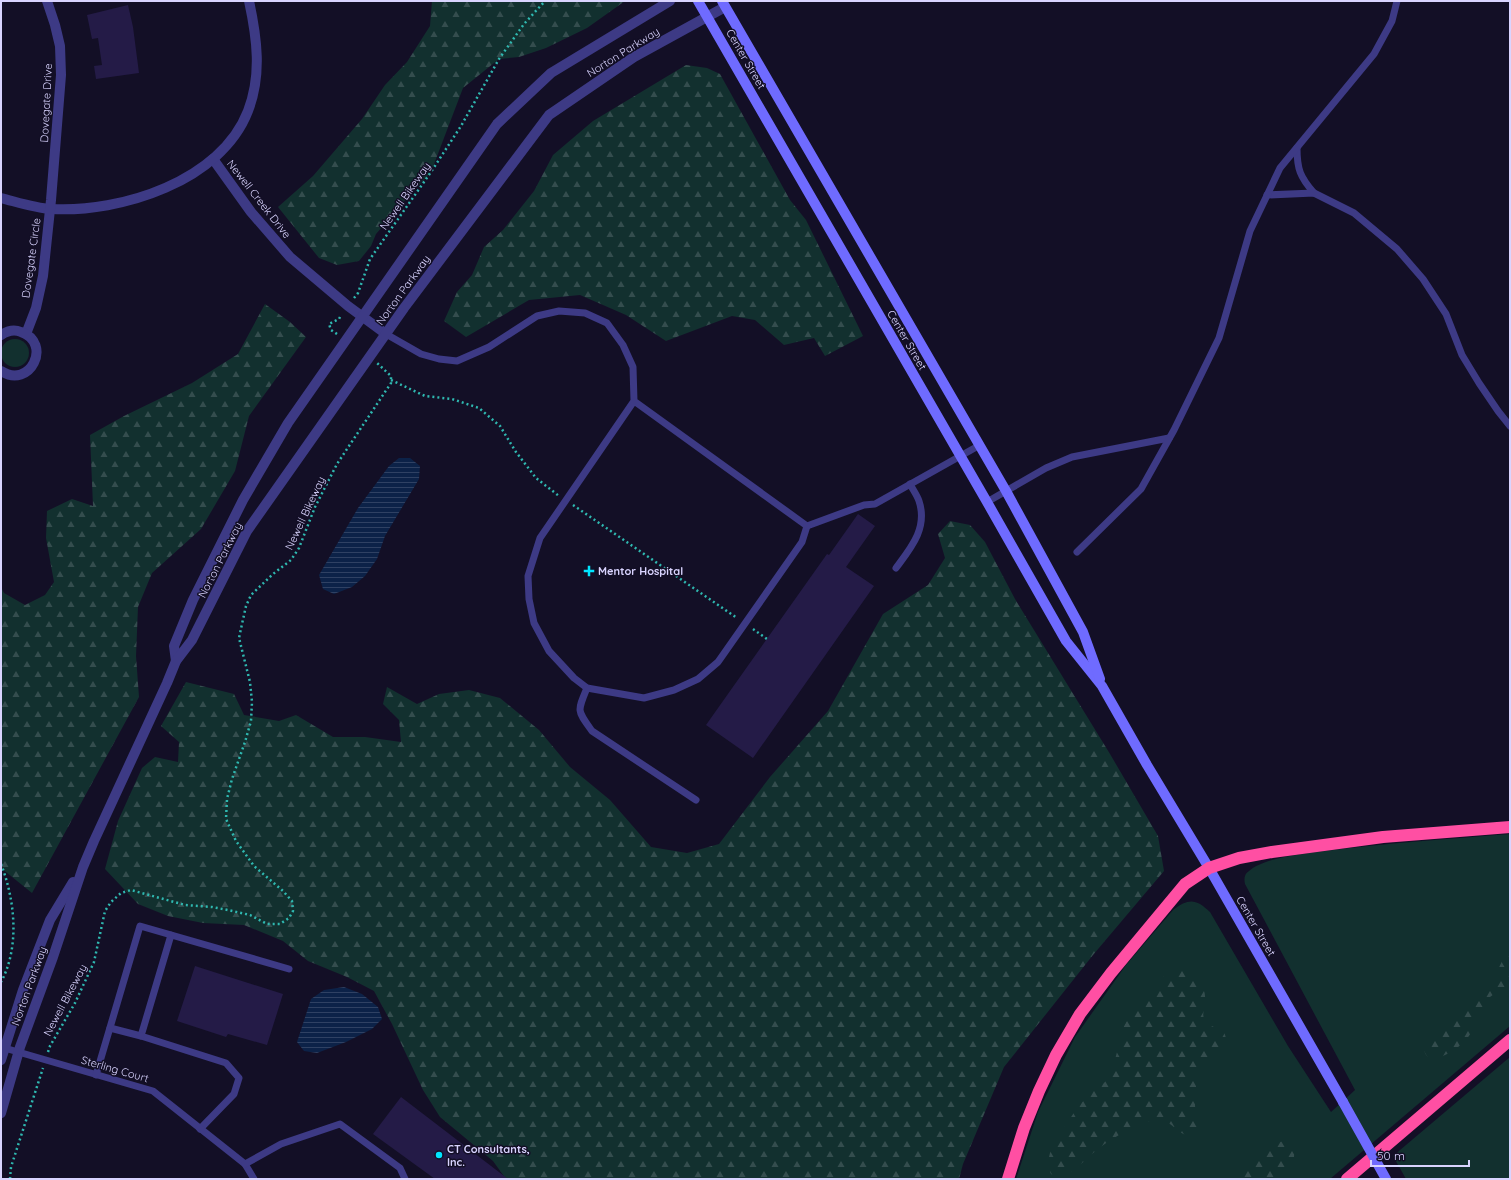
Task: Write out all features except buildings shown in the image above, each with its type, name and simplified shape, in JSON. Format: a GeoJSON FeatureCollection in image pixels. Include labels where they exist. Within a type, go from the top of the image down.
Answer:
{"type":"FeatureCollection","features":[{"type":"Feature","properties":{"kind":"highway"},"geometry":{"type":"LineString","coordinates":[[1008,1179],[1024,1128],[1039,1091],[1056,1055],[1080,1014],[1111,973],[1185,884],[1209,868],[1239,858],[1324,844],[1383,837],[1510,827]]}},
{"type":"Feature","properties":{"kind":"highway"},"geometry":{"type":"LineString","coordinates":[[1348,1179],[1510,1040]]}},
{"type":"Feature","properties":{"kind":"main road","name":"Center Street"},"geometry":{"type":"LineString","coordinates":[[698,1],[1066,641],[1102,686],[1147,765],[1209,868],[1386,1179]]}},
{"type":"Feature","properties":{"kind":"main road","name":"Center Street"},"geometry":{"type":"LineString","coordinates":[[723,4],[1006,491],[1084,632],[1102,686]]}},
{"type":"Feature","properties":{"kind":"street","name":"Dovegate Drive"},"geometry":{"type":"LineString","coordinates":[[47,1],[58,38],[61,64],[50,209]]}},
{"type":"Feature","properties":{"kind":"street"},"geometry":{"type":"LineString","coordinates":[[213,159],[228,146],[240,129],[254,93],[258,60],[256,37],[249,1]]}},
{"type":"Feature","properties":{"kind":"street","name":"Norton Parkway"},"geometry":{"type":"LineString","coordinates":[[176,661],[174,646],[193,600],[243,500],[288,423],[497,124],[551,73],[670,1]]}},
{"type":"Feature","properties":{"kind":"street","name":"Norton Parkway"},"geometry":{"type":"LineString","coordinates":[[1,1113],[19,1051],[53,957],[83,867],[176,661],[192,640],[247,531],[386,334],[549,115],[634,57],[707,17],[723,4]]}},
{"type":"Feature","properties":{"kind":"street","name":"Newell Creek Drive"},"geometry":{"type":"LineString","coordinates":[[1,198],[50,209],[103,206],[127,201],[154,192],[194,173],[213,159],[251,212],[290,257],[348,306],[386,334]]}},
{"type":"Feature","properties":{"kind":"street","name":"Dovegate Circle"},"geometry":{"type":"LineString","coordinates":[[26,334],[36,308],[43,276],[50,209]]}},
{"type":"Feature","properties":{"kind":"street"},"geometry":{"type":"LineString","coordinates":[[1,335],[12,330],[26,334],[32,338],[36,345],[37,352],[36,360],[27,372],[20,375],[12,375],[5,374],[1,371]]}},
{"type":"Feature","properties":{"kind":"street","name":"Norton Parkway"},"geometry":{"type":"LineString","coordinates":[[1,1060],[3,1047],[50,920],[83,867]]}},
{"type":"Feature","properties":{"kind":"lane"},"geometry":{"type":"LineString","coordinates":[[1077,552],[1141,489],[1169,438],[1219,338],[1250,231],[1280,168],[1374,54],[1392,21],[1397,1]]}},
{"type":"Feature","properties":{"kind":"lane"},"geometry":{"type":"LineString","coordinates":[[1297,148],[1298,169],[1304,181],[1314,193],[1354,213],[1397,249],[1423,279],[1446,314],[1462,355],[1478,383],[1498,412],[1510,426]]}},
{"type":"Feature","properties":{"kind":"lane"},"geometry":{"type":"LineString","coordinates":[[1267,195],[1314,193]]}},
{"type":"Feature","properties":{"kind":"lane"},"geometry":{"type":"LineString","coordinates":[[386,334],[421,354],[439,359],[457,361],[489,346],[537,316],[559,311],[585,313],[607,323],[623,345],[633,367],[634,401],[540,538],[528,576],[529,599],[534,623],[549,651],[574,678],[587,688],[644,698],[674,690],[698,679],[718,662],[802,542],[807,526]]}},
{"type":"Feature","properties":{"kind":"lane"},"geometry":{"type":"LineString","coordinates":[[634,401],[807,526]]}},
{"type":"Feature","properties":{"kind":"lane"},"geometry":{"type":"LineString","coordinates":[[987,502],[1046,468],[1072,457],[1169,438]]}},
{"type":"Feature","properties":{"kind":"lane"},"geometry":{"type":"LineString","coordinates":[[807,526],[864,505],[875,504],[980,446]]}},
{"type":"Feature","properties":{"kind":"lane"},"geometry":{"type":"LineString","coordinates":[[896,568],[916,541],[920,530],[921,514],[919,501],[910,484]]}},
{"type":"Feature","properties":{"kind":"lane"},"geometry":{"type":"LineString","coordinates":[[587,688],[579,707],[582,717],[592,731],[696,800]]}},
{"type":"Feature","properties":{"kind":"lane"},"geometry":{"type":"LineString","coordinates":[[96,1075],[140,926],[289,969]]}},
{"type":"Feature","properties":{"kind":"lane"},"geometry":{"type":"LineString","coordinates":[[141,1036],[171,936]]}},
{"type":"Feature","properties":{"kind":"lane"},"geometry":{"type":"LineString","coordinates":[[110,1028],[141,1036],[226,1063],[239,1078],[234,1094],[200,1129]]}},
{"type":"Feature","properties":{"kind":"lane","name":"Sterling Court"},"geometry":{"type":"LineString","coordinates":[[3,1047],[153,1091],[245,1164],[254,1179]]}},
{"type":"Feature","properties":{"kind":"lane"},"geometry":{"type":"LineString","coordinates":[[245,1164],[281,1144],[340,1124],[400,1168],[405,1179]]}},
{"type":"Feature","properties":{"kind":"path","name":"Newell Bikeway"},"geometry":{"type":"LineString","coordinates":[[345,341],[331,330],[329,324],[338,319],[358,293],[370,259],[425,182],[461,126],[499,59],[524,24],[545,1]]}},
{"type":"Feature","properties":{"kind":"path"},"geometry":{"type":"LineString","coordinates":[[370,357],[391,376],[391,380],[425,396],[452,399],[479,408],[500,426],[516,452],[536,478],[767,639]]}},
{"type":"Feature","properties":{"kind":"path","name":"Newell Bikeway"},"geometry":{"type":"LineString","coordinates":[[50,1046],[75,1003],[94,962],[105,911],[111,902],[121,893],[131,890],[185,905],[228,910],[250,915],[266,924],[280,924],[289,918],[293,911],[292,901],[283,891],[254,866],[245,854],[236,841],[226,819],[227,799],[232,778],[245,742],[250,721],[252,702],[250,682],[239,638],[246,606],[251,595],[273,574],[291,560],[299,548],[315,507],[337,464],[383,397],[391,383],[391,380]]}},
{"type":"Feature","properties":{"kind":"path"},"geometry":{"type":"LineString","coordinates":[[1,864],[10,897],[14,930],[10,957],[1,982]]}},
{"type":"Feature","properties":{"kind":"path"},"geometry":{"type":"LineString","coordinates":[[10,1179],[11,1167],[42,1070]]}},
{"type":"Feature","properties":{"kind":"green space"},"geometry":{"type":"Polygon","coordinates":[[[432,1],[625,1],[587,28],[546,48],[519,57],[499,59],[463,88],[431,172],[376,234],[371,246],[359,261],[337,265],[319,258],[278,207],[313,176],[362,119],[385,85],[407,62],[430,26],[432,1]]]}},
{"type":"Feature","properties":{"kind":"green space"},"geometry":{"type":"Polygon","coordinates":[[[686,65],[707,68],[720,74],[790,200],[806,220],[863,336],[825,356],[814,338],[784,345],[755,320],[732,316],[666,341],[626,315],[580,295],[529,300],[466,337],[444,321],[457,292],[472,275],[484,247],[503,230],[534,191],[553,155],[593,121],[686,65]]]}},
{"type":"Feature","properties":{"kind":"green space"},"geometry":{"type":"Polygon","coordinates":[[[265,304],[290,322],[306,337],[249,416],[235,471],[201,529],[152,573],[138,607],[136,656],[139,697],[32,893],[1,868],[1,587],[4,593],[25,605],[45,595],[54,582],[46,538],[47,511],[72,499],[93,506],[90,435],[124,416],[192,383],[238,354],[265,304]]]}},
{"type":"Feature","properties":{"kind":"green space"},"geometry":{"type":"Polygon","coordinates":[[[15,339],[21,340],[25,343],[28,347],[28,359],[25,363],[21,366],[15,367],[9,366],[5,363],[2,359],[1,353],[2,347],[5,343],[9,340],[15,339]]]}},
{"type":"Feature","properties":{"kind":"green space"},"geometry":{"type":"Polygon","coordinates":[[[950,521],[970,525],[985,542],[1015,599],[1110,754],[1158,836],[1164,871],[1093,955],[1004,1067],[963,1164],[959,1179],[506,1179],[493,1161],[440,1117],[423,1090],[392,1024],[374,991],[347,977],[308,961],[283,941],[244,925],[203,923],[168,916],[138,904],[105,869],[118,821],[142,768],[155,757],[178,762],[179,742],[161,726],[186,682],[234,694],[244,715],[279,721],[296,715],[333,737],[365,737],[401,742],[399,720],[383,704],[387,687],[417,704],[439,694],[469,690],[500,698],[539,730],[570,767],[610,800],[651,847],[687,853],[719,844],[770,777],[828,711],[883,614],[928,585],[945,558],[938,534],[950,521]]]}},
{"type":"Feature","properties":{"kind":"green space"},"geometry":{"type":"Polygon","coordinates":[[[1510,834],[1510,1026],[1330,1179],[1016,1179],[1038,1112],[1075,1037],[1126,965],[1173,910],[1184,903],[1196,902],[1210,912],[1288,1046],[1331,1112],[1355,1090],[1245,884],[1245,875],[1256,866],[1265,862],[1296,855],[1417,841],[1510,834]]]}},
{"type":"Feature","properties":{"kind":"green space"},"geometry":{"type":"Polygon","coordinates":[[[1510,952],[1510,988],[1495,993],[1488,999],[1468,1038],[1448,1054],[1431,1060],[1425,1053],[1425,1044],[1431,1038],[1447,1030],[1453,1025],[1466,1003],[1489,984],[1506,954],[1510,952]]]}},
{"type":"Feature","properties":{"kind":"green space"},"geometry":{"type":"Polygon","coordinates":[[[1183,966],[1193,971],[1203,986],[1205,1005],[1203,1014],[1205,1020],[1211,1026],[1222,1031],[1225,1034],[1226,1039],[1223,1051],[1203,1070],[1196,1085],[1196,1131],[1188,1136],[1162,1120],[1147,1122],[1128,1130],[1111,1140],[1070,1172],[1057,1177],[1051,1174],[1047,1165],[1050,1153],[1077,1108],[1091,1092],[1105,1082],[1113,1067],[1124,1026],[1133,1009],[1165,975],[1174,969],[1183,966]]]}},
{"type":"Feature","properties":{"kind":"green space"},"geometry":{"type":"Polygon","coordinates":[[[1510,1057],[1510,1179],[1406,1179],[1393,1156],[1510,1057]]]}},
{"type":"Feature","properties":{"kind":"green space"},"geometry":{"type":"Polygon","coordinates":[[[1288,1140],[1293,1145],[1294,1156],[1292,1164],[1279,1179],[1230,1179],[1264,1150],[1272,1145],[1288,1140]]]}},
{"type":"Feature","properties":{"kind":"water"},"geometry":{"type":"Polygon","coordinates":[[[399,458],[410,458],[420,466],[419,479],[385,536],[377,559],[365,576],[352,587],[334,594],[323,589],[319,575],[358,508],[389,466],[399,458]]]}},
{"type":"Feature","properties":{"kind":"water"},"geometry":{"type":"Polygon","coordinates":[[[344,987],[362,994],[378,1007],[382,1019],[372,1029],[346,1042],[317,1053],[304,1051],[297,1042],[311,999],[324,990],[344,987]]]}},
{"type":"Feature","properties":{"kind":"place","name":"Mentor Hospital"},"geometry":{"type":"Point","coordinates":[589,571]}},
{"type":"Feature","properties":{"kind":"place","name":"CT Consultants, Inc."},"geometry":{"type":"Point","coordinates":[439,1155]}}]}
